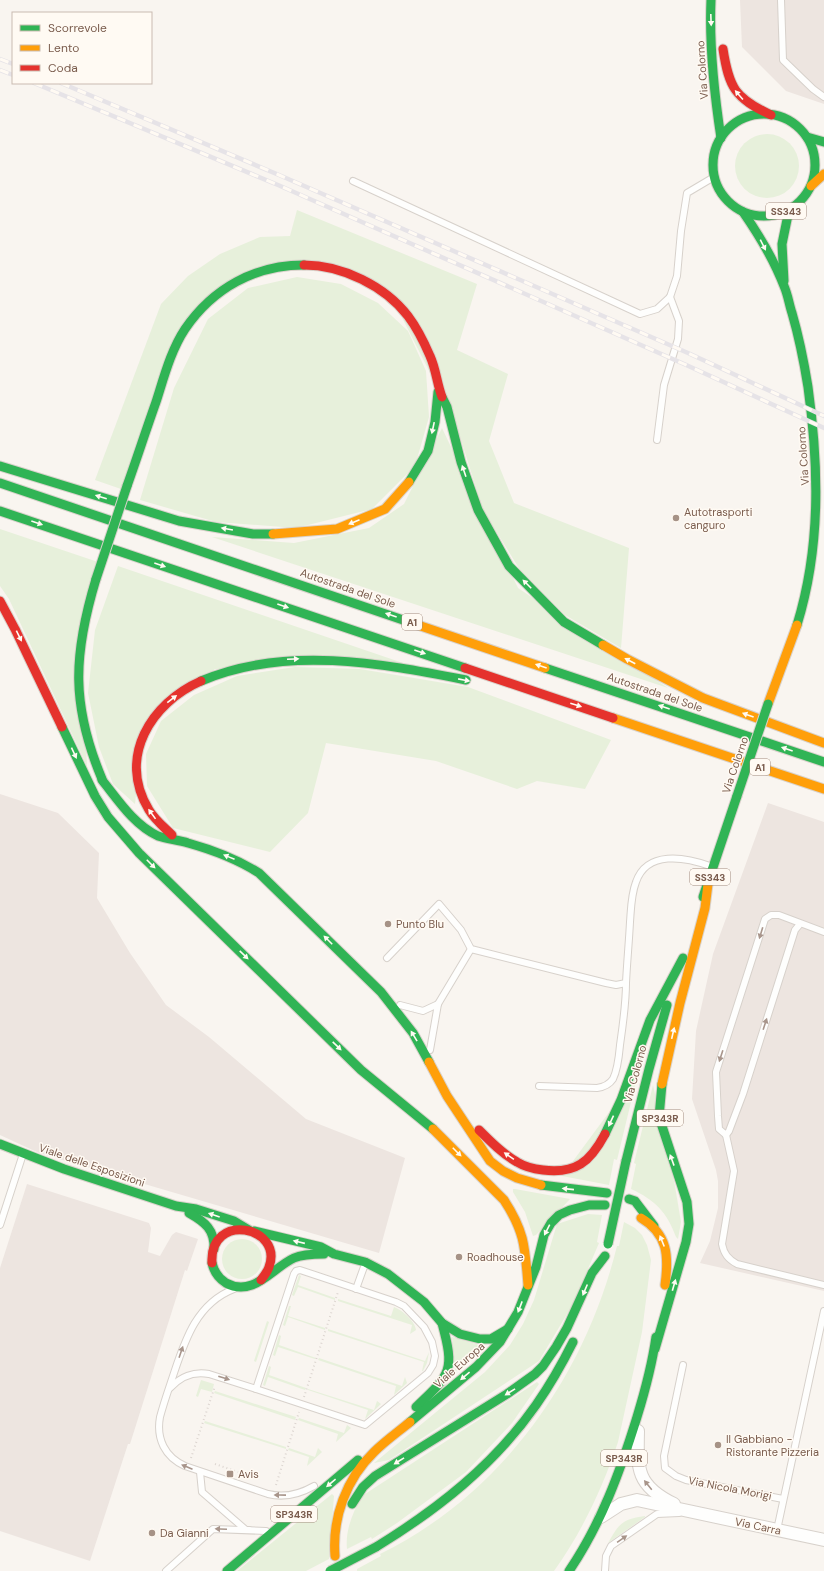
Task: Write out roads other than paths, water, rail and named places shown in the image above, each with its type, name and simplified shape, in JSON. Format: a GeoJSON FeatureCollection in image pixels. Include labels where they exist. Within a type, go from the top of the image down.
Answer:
{"type":"FeatureCollection","features":[{"type":"Feature","properties":{"kind":"main road","name":"Via Colorno"},"geometry":{"type":"LineString","coordinates":[[711,0],[710,16],[716,109],[721,138]]}},
{"type":"Feature","properties":{"kind":"main road","name":"Via Colorno"},"geometry":{"type":"LineString","coordinates":[[722,40],[727,72],[731,85],[740,97],[752,106],[785,118],[798,126],[807,137],[814,153],[815,169],[811,186],[802,200],[789,210],[774,215],[758,216],[743,212],[730,203],[720,191],[714,177],[713,164],[715,150],[721,138],[730,127],[743,119],[757,114],[772,114]]}},
{"type":"Feature","properties":{"kind":"main road"},"geometry":{"type":"LineString","coordinates":[[807,137],[824,142]]}},
{"type":"Feature","properties":{"kind":"main road"},"geometry":{"type":"LineString","coordinates":[[811,186],[824,174]]}},
{"type":"Feature","properties":{"kind":"main road","name":"Via Colorno"},"geometry":{"type":"LineString","coordinates":[[784,287],[782,244],[789,210]]}},
{"type":"Feature","properties":{"kind":"main road","name":"Via Colorno"},"geometry":{"type":"LineString","coordinates":[[605,1256],[626,1161],[657,1038],[768,704],[801,612],[812,560],[816,521],[817,486],[809,388],[803,355],[784,287],[756,231],[743,212]]}},
{"type":"Feature","properties":{"kind":"main road"},"geometry":{"type":"LineString","coordinates":[[124,836],[92,758],[85,734],[80,708],[78,680],[81,637],[87,607],[168,366],[185,329],[200,309],[219,292],[237,281],[262,270],[293,265],[320,266],[349,274],[382,291],[401,308],[418,330],[431,358],[439,389],[447,407],[461,462],[478,510],[509,566],[564,622],[627,659],[703,698],[824,743]]}},
{"type":"Feature","properties":{"kind":"main road"},"geometry":{"type":"LineString","coordinates":[[0,466],[179,521],[254,534],[282,534],[337,529],[385,509],[410,481],[428,450],[435,422],[439,389]]}},
{"type":"Feature","properties":{"kind":"main road","name":"Autostrada del Sole"},"geometry":{"type":"LineString","coordinates":[[0,483],[824,762]]}},
{"type":"Feature","properties":{"kind":"main road","name":"A1"},"geometry":{"type":"LineString","coordinates":[[0,510],[824,789]]}},
{"type":"Feature","properties":{"kind":"main road"},"geometry":{"type":"LineString","coordinates":[[0,601],[15,629],[92,790],[105,813],[139,853],[362,1070],[429,1125],[497,1193],[513,1214],[522,1234],[526,1248],[528,1285]]}},
{"type":"Feature","properties":{"kind":"main road"},"geometry":{"type":"LineString","coordinates":[[499,679],[471,681],[387,665],[336,660],[299,659],[260,662],[244,666],[197,683],[177,694],[161,708],[147,726],[138,751],[139,780],[148,808],[173,836],[233,858],[259,874],[306,918],[390,1002],[413,1033],[454,1106],[490,1161],[512,1177],[521,1181],[540,1185],[607,1193]]}},
{"type":"Feature","properties":{"kind":"main road"},"geometry":{"type":"LineString","coordinates":[[102,780],[126,810],[140,824],[159,836],[181,840]]}},
{"type":"Feature","properties":{"kind":"main road","name":"SP343R"},"geometry":{"type":"LineString","coordinates":[[569,1571],[599,1518],[622,1465],[644,1396],[655,1349],[686,1242],[689,1224],[685,1195],[661,1124],[660,1096],[680,1003],[705,908],[708,884]]}},
{"type":"Feature","properties":{"kind":"main road"},"geometry":{"type":"LineString","coordinates":[[454,1106],[493,1145],[523,1165],[538,1170],[554,1171],[577,1167],[588,1158],[598,1146],[607,1129],[631,1073],[650,1020],[683,958]]}},
{"type":"Feature","properties":{"kind":"main road","name":"Viale delle Esposizioni"},"geometry":{"type":"LineString","coordinates":[[0,1144],[64,1169],[176,1206],[203,1220],[208,1225],[214,1237],[212,1263],[218,1276],[230,1285],[241,1288],[251,1286],[286,1262],[296,1257],[311,1254],[336,1254]]}},
{"type":"Feature","properties":{"kind":"main road"},"geometry":{"type":"LineString","coordinates":[[629,1199],[635,1201],[654,1226]]}},
{"type":"Feature","properties":{"kind":"main road","name":"Viale Europa"},"geometry":{"type":"LineString","coordinates":[[605,1205],[589,1205],[570,1210],[559,1215],[551,1222],[544,1235],[536,1267],[518,1312],[510,1328],[495,1349],[483,1361],[373,1453],[353,1479],[338,1514],[334,1533],[339,1554],[344,1522],[351,1505],[362,1487],[382,1472],[522,1385],[537,1372],[550,1357],[562,1339],[576,1312],[592,1275],[605,1256]]}},
{"type":"Feature","properties":{"kind":"main road","name":"Viale delle Esposizioni"},"geometry":{"type":"LineString","coordinates":[[176,1206],[196,1209],[234,1222],[265,1240],[271,1254],[270,1268],[261,1280]]}},
{"type":"Feature","properties":{"kind":"main road","name":"SP343R"},"geometry":{"type":"LineString","coordinates":[[634,1213],[654,1226],[664,1245],[667,1263],[666,1280],[658,1315],[655,1349]]}},
{"type":"Feature","properties":{"kind":"main road","name":"Viale delle Esposizioni"},"geometry":{"type":"LineString","coordinates":[[214,1248],[218,1240],[230,1231],[239,1229],[321,1247],[336,1254],[365,1262],[388,1274],[424,1302],[442,1323],[460,1334],[480,1339],[491,1339],[510,1328]]}},
{"type":"Feature","properties":{"kind":"main road"},"geometry":{"type":"LineString","coordinates":[[594,1290],[605,1256]]}},
{"type":"Feature","properties":{"kind":"main road","name":"Viale delle Esposizioni"},"geometry":{"type":"LineString","coordinates":[[388,1440],[424,1398],[443,1381],[450,1356],[442,1323]]}},
{"type":"Feature","properties":{"kind":"main road"},"geometry":{"type":"LineString","coordinates":[[330,1571],[404,1531],[437,1508],[492,1460],[527,1418],[549,1388],[576,1334]]}},
{"type":"Feature","properties":{"kind":"main road","name":"SP343R"},"geometry":{"type":"LineString","coordinates":[[227,1571],[357,1456],[373,1453]]}},
{"type":"Feature","properties":{"kind":"street","name":"Via Carra"},"geometry":{"type":"LineString","coordinates":[[644,1396],[638,1431],[638,1469],[645,1483],[658,1496],[692,1512]]}},
{"type":"Feature","properties":{"kind":"street","name":"Via Carra"},"geometry":{"type":"LineString","coordinates":[[599,1518],[621,1504],[637,1500],[824,1540]]}},
{"type":"Feature","properties":{"kind":"lane"},"geometry":{"type":"LineString","coordinates":[[781,0],[783,60],[813,89],[824,97]]}},
{"type":"Feature","properties":{"kind":"lane"},"geometry":{"type":"LineString","coordinates":[[353,181],[640,314],[657,310],[670,297],[677,276],[680,231],[687,193],[714,177]]}},
{"type":"Feature","properties":{"kind":"lane"},"geometry":{"type":"LineString","coordinates":[[657,440],[664,385],[678,339],[679,321],[670,297]]}},
{"type":"Feature","properties":{"kind":"lane"},"geometry":{"type":"LineString","coordinates":[[539,1086],[597,1088],[606,1086],[610,1083],[615,1074],[626,1004],[632,897],[636,882],[642,870],[653,862],[672,858],[690,859],[713,867]]}},
{"type":"Feature","properties":{"kind":"lane"},"geometry":{"type":"LineString","coordinates":[[387,958],[439,904],[460,930],[471,949],[606,983],[616,985],[626,983]]}},
{"type":"Feature","properties":{"kind":"lane"},"geometry":{"type":"LineString","coordinates":[[824,932],[779,915],[772,915],[765,919],[716,1072],[719,1129],[726,1134],[734,1171],[722,1244],[723,1251],[726,1256],[737,1264],[824,1285]]}},
{"type":"Feature","properties":{"kind":"lane"},"geometry":{"type":"LineString","coordinates":[[726,1134],[729,1131],[743,1094],[795,930],[800,924]]}},
{"type":"Feature","properties":{"kind":"lane"},"geometry":{"type":"LineString","coordinates":[[428,1060],[438,1004],[471,949]]}},
{"type":"Feature","properties":{"kind":"lane"},"geometry":{"type":"LineString","coordinates":[[390,1002],[423,1011],[438,1004]]}},
{"type":"Feature","properties":{"kind":"lane"},"geometry":{"type":"LineString","coordinates":[[0,1224],[23,1154]]}},
{"type":"Feature","properties":{"kind":"lane"},"geometry":{"type":"LineString","coordinates":[[356,1289],[365,1262]]}},
{"type":"Feature","properties":{"kind":"lane"},"geometry":{"type":"LineString","coordinates":[[167,1395],[173,1386],[191,1374],[205,1373],[366,1425],[424,1378],[431,1368],[435,1356],[432,1342],[424,1327],[402,1304],[301,1270],[295,1272],[256,1389]]}},
{"type":"Feature","properties":{"kind":"lane"},"geometry":{"type":"LineString","coordinates":[[241,1288],[230,1291],[218,1298],[205,1309],[197,1319],[183,1346],[159,1422],[159,1435],[161,1442],[166,1451],[177,1462],[200,1472],[264,1493],[277,1495],[302,1492],[322,1481]]}},
{"type":"Feature","properties":{"kind":"lane","name":"Via Nicola Morigi"},"geometry":{"type":"LineString","coordinates":[[777,1530],[824,1311]]}},
{"type":"Feature","properties":{"kind":"lane","name":"Via Nicola Morigi"},"geometry":{"type":"LineString","coordinates":[[683,1365],[664,1456],[665,1468],[676,1476],[686,1480],[783,1499]]}},
{"type":"Feature","properties":{"kind":"lane"},"geometry":{"type":"LineString","coordinates":[[200,1472],[202,1492],[246,1530],[274,1531]]}},
{"type":"Feature","properties":{"kind":"lane"},"geometry":{"type":"LineString","coordinates":[[605,1571],[606,1556],[611,1546],[657,1514],[692,1512]]}},
{"type":"Feature","properties":{"kind":"lane"},"geometry":{"type":"LineString","coordinates":[[166,1571],[213,1529],[274,1531]]}},
{"type":"Feature","properties":{"kind":"railway"},"geometry":{"type":"LineString","coordinates":[[0,59],[12,64]]}},
{"type":"Feature","properties":{"kind":"railway"},"geometry":{"type":"LineString","coordinates":[[0,70],[12,75]]}},
{"type":"Feature","properties":{"kind":"railway"},"geometry":{"type":"LineString","coordinates":[[36,84],[278,185],[684,364],[824,428]]}},
{"type":"Feature","properties":{"kind":"railway"},"geometry":{"type":"LineString","coordinates":[[63,84],[279,175],[688,353],[824,416]]}},
{"type":"Feature","properties":{"kind":"place","name":"Autotrasporti canguro"},"geometry":{"type":"Point","coordinates":[676,518]}},
{"type":"Feature","properties":{"kind":"place","name":"Punto Blu"},"geometry":{"type":"Point","coordinates":[388,924]}},
{"type":"Feature","properties":{"kind":"place","name":"Roadhouse"},"geometry":{"type":"Point","coordinates":[459,1257]}},
{"type":"Feature","properties":{"kind":"place","name":"Il Gabbiano - Ristorante Pizzeria"},"geometry":{"type":"Point","coordinates":[718,1445]}},
{"type":"Feature","properties":{"kind":"place","name":"Avis"},"geometry":{"type":"Point","coordinates":[230,1474]}},
{"type":"Feature","properties":{"kind":"place","name":"Da Gianni"},"geometry":{"type":"Point","coordinates":[152,1533]}}]}
